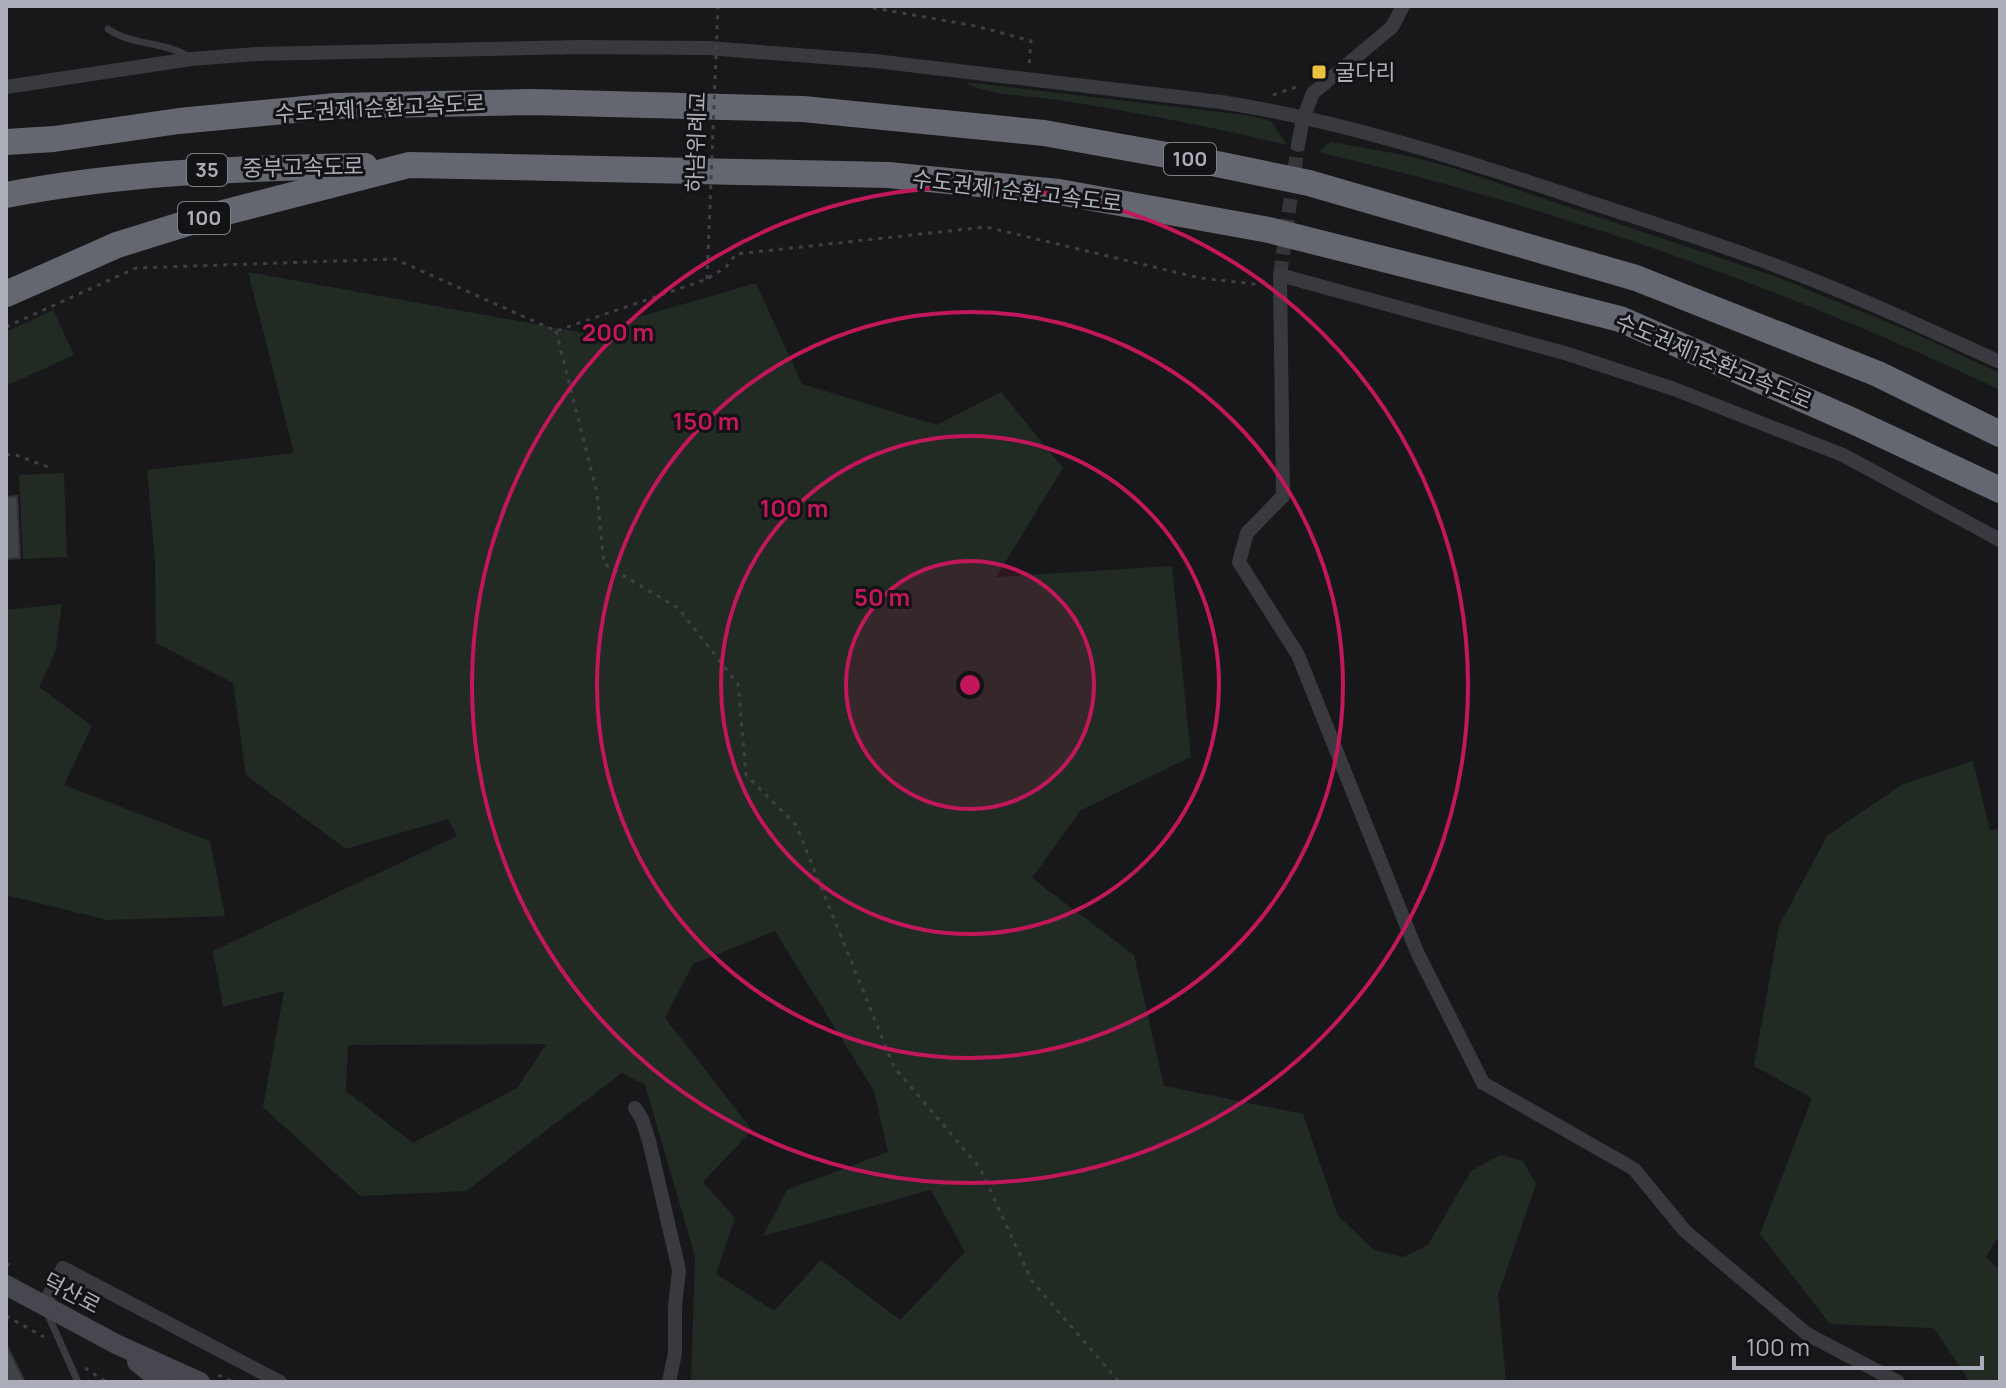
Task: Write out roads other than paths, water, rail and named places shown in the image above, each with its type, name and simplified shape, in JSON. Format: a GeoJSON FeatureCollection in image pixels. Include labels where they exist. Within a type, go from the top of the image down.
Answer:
{"type":"FeatureCollection","features":[{"type":"Feature","properties":{"kind":"highway","name":"수도권제1순환고속도로"},"geometry":{"type":"LineString","coordinates":[[6,142],[336,106],[532,102],[803,109],[1044,133],[1278,176],[1636,278],[1878,374],[2000,434]]}},
{"type":"Feature","properties":{"kind":"highway"},"geometry":{"type":"LineString","coordinates":[[6,150],[54,139]]}},
{"type":"Feature","properties":{"kind":"highway","name":"수도권제1순환고속도로"},"geometry":{"type":"LineString","coordinates":[[6,294],[117,245],[207,217],[409,165],[888,175],[1059,192],[1269,230],[1620,319],[1855,422],[2000,490]]}},
{"type":"Feature","properties":{"kind":"highway","name":"중부고속도로"},"geometry":{"type":"LineString","coordinates":[[6,195],[127,178],[214,170],[409,165]]}},
{"type":"Feature","properties":{"kind":"main road","name":"덕산로"},"geometry":{"type":"LineString","coordinates":[[6,1285],[116,1344],[200,1382]]}},
{"type":"Feature","properties":{"kind":"main road","name":"덕산로"},"geometry":{"type":"LineString","coordinates":[[116,1344],[162,1382]]}},
{"type":"Feature","properties":{"kind":"street"},"geometry":{"type":"LineString","coordinates":[[1298,145],[1303,119],[1313,93],[1392,27],[1403,6]]}},
{"type":"Feature","properties":{"kind":"street"},"geometry":{"type":"LineString","coordinates":[[6,87],[191,59],[271,53],[501,46],[708,48],[875,61],[1221,102],[1274,110],[1482,167],[1753,258],[1878,307],[2000,362]]}},
{"type":"Feature","properties":{"kind":"street"},"geometry":{"type":"LineString","coordinates":[[1898,1382],[1807,1334],[1685,1231],[1634,1169],[1483,1083],[1417,952],[1298,655],[1239,562],[1247,533],[1283,496],[1280,275],[1568,354],[1674,389],[1843,455],[2000,540]]}},
{"type":"Feature","properties":{"kind":"street"},"geometry":{"type":"LineString","coordinates":[[635,1108],[649,1141],[679,1270],[675,1353],[669,1382]]}},
{"type":"Feature","properties":{"kind":"street"},"geometry":{"type":"LineString","coordinates":[[44,1305],[63,1268],[280,1382]]}},
{"type":"Feature","properties":{"kind":"lane"},"geometry":{"type":"LineString","coordinates":[[108,29],[129,40],[175,48],[191,59]]}},
{"type":"Feature","properties":{"kind":"lane"},"geometry":{"type":"LineString","coordinates":[[44,1305],[78,1382]]}},
{"type":"Feature","properties":{"kind":"tunnel"},"geometry":{"type":"LineString","coordinates":[[1280,275],[1298,145]]}},
{"type":"Feature","properties":{"kind":"place","name":"굴다리"},"geometry":{"type":"Point","coordinates":[1319,72]}}]}
